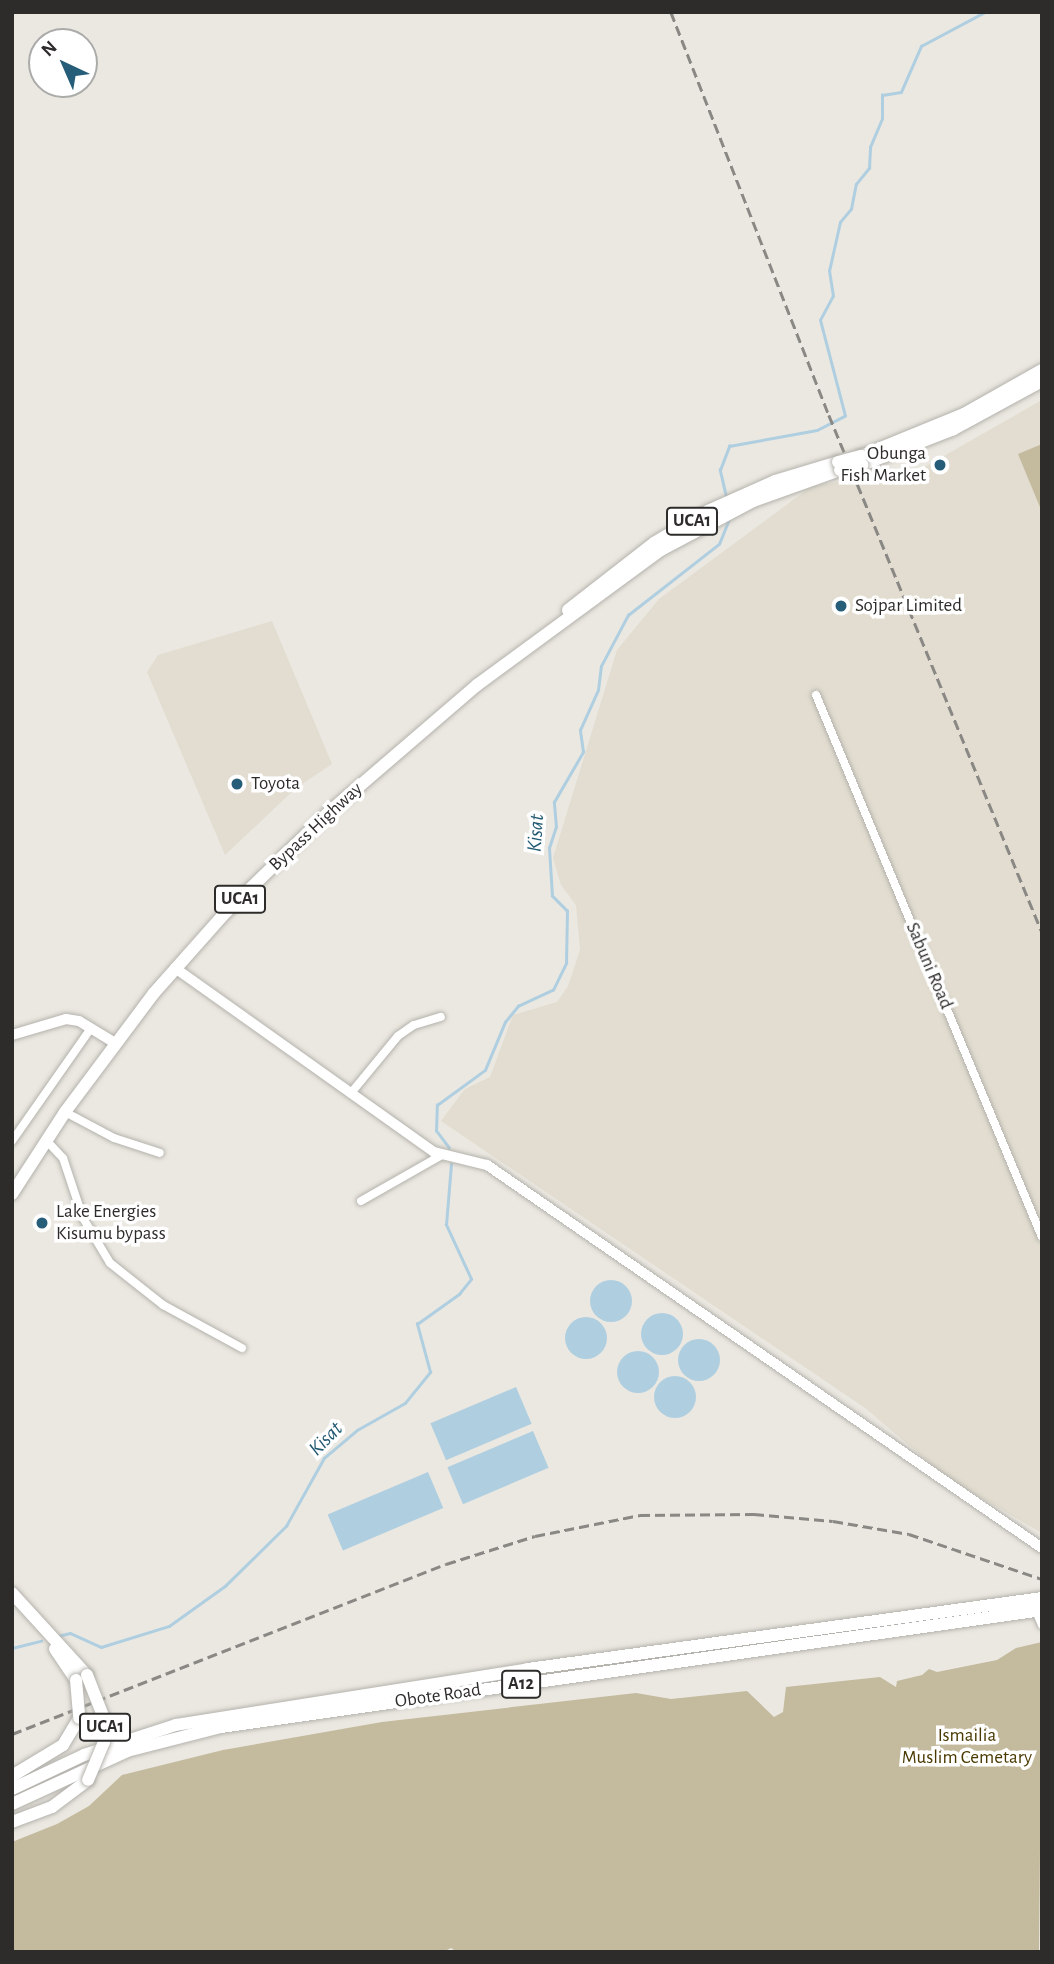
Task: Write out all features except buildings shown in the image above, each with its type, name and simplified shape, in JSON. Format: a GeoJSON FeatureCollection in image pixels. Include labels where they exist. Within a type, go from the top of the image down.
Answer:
{"type":"FeatureCollection","features":[{"type":"Feature","properties":{"kind":"main road","name":"Bypass Highway"},"geometry":{"type":"LineString","coordinates":[[861,461],[964,414],[1042,370]]}},
{"type":"Feature","properties":{"kind":"main road","name":"Bypass Highway"},"geometry":{"type":"LineString","coordinates":[[12,1194],[65,1112],[115,1043],[175,968],[327,814],[604,580],[674,531],[756,489],[861,461],[952,430],[1042,381]]}},
{"type":"Feature","properties":{"kind":"main road","name":"UCA1"},"geometry":{"type":"LineString","coordinates":[[12,1593],[88,1675],[105,1721],[104,1741],[88,1780],[52,1807],[12,1822]]}},
{"type":"Feature","properties":{"kind":"main road","name":"Obote Road"},"geometry":{"type":"LineString","coordinates":[[12,1789],[84,1755],[176,1725],[528,1669],[1042,1598]]}},
{"type":"Feature","properties":{"kind":"main road","name":"UCA1"},"geometry":{"type":"LineString","coordinates":[[12,1604],[66,1663],[80,1699],[79,1718],[63,1745],[12,1776]]}},
{"type":"Feature","properties":{"kind":"main road","name":"Obote Road"},"geometry":{"type":"LineString","coordinates":[[12,1804],[127,1751],[221,1727],[1039,1611]]}},
{"type":"Feature","properties":{"kind":"street","name":"Sabuni Road"},"geometry":{"type":"LineString","coordinates":[[816,695],[1042,1237]]}},
{"type":"Feature","properties":{"kind":"street"},"geometry":{"type":"LineString","coordinates":[[175,968],[442,1155],[487,1165],[1042,1548]]}},
{"type":"Feature","properties":{"kind":"street"},"geometry":{"type":"LineString","coordinates":[[351,1093],[398,1036],[414,1025],[441,1017]]}},
{"type":"Feature","properties":{"kind":"street"},"geometry":{"type":"LineString","coordinates":[[12,1035],[66,1019],[91,1028],[115,1043]]}},
{"type":"Feature","properties":{"kind":"street"},"geometry":{"type":"LineString","coordinates":[[12,1141],[91,1028]]}},
{"type":"Feature","properties":{"kind":"street"},"geometry":{"type":"LineString","coordinates":[[65,1112],[114,1138],[160,1153]]}},
{"type":"Feature","properties":{"kind":"street"},"geometry":{"type":"LineString","coordinates":[[46,1140],[63,1158],[83,1218],[110,1263],[163,1305],[242,1348]]}},
{"type":"Feature","properties":{"kind":"street"},"geometry":{"type":"LineString","coordinates":[[361,1201],[442,1155]]}},
{"type":"Feature","properties":{"kind":"street"},"geometry":{"type":"LineString","coordinates":[[1039,1611],[1042,1625]]}},
{"type":"Feature","properties":{"kind":"shaded area"},"geometry":{"type":"Polygon","coordinates":[[[1042,400],[1042,1533],[950,1480],[865,1408],[441,1121],[465,1089],[490,1077],[513,1015],[557,1002],[568,986],[580,950],[576,905],[561,885],[553,858],[617,650],[659,599],[812,486],[921,469],[1042,400]]]}},
{"type":"Feature","properties":{"kind":"shaded area"},"geometry":{"type":"Polygon","coordinates":[[[272,621],[332,764],[296,788],[225,855],[147,672],[158,655],[272,621]]]}},
{"type":"Feature","properties":{"kind":"green space"},"geometry":{"type":"Polygon","coordinates":[[[1042,444],[1042,512],[1018,454],[1042,444]]]}},
{"type":"Feature","properties":{"kind":"green space","name":"Ismailia Muslim Cemetary"},"geometry":{"type":"Polygon","coordinates":[[[1042,1642],[1039,1952],[457,1952],[451,1948],[443,1952],[12,1952],[12,1842],[57,1824],[89,1806],[122,1775],[223,1750],[382,1722],[636,1693],[671,1699],[747,1691],[774,1717],[783,1712],[786,1687],[880,1677],[896,1687],[897,1681],[922,1675],[929,1669],[937,1672],[997,1660],[1016,1648],[1042,1642]]]}},
{"type":"Feature","properties":{"kind":"water"},"geometry":{"type":"Polygon","coordinates":[[[611,1280],[626,1286],[632,1301],[626,1316],[611,1322],[596,1316],[590,1301],[596,1286],[611,1280]]]}},
{"type":"Feature","properties":{"kind":"water"},"geometry":{"type":"Polygon","coordinates":[[[662,1313],[677,1319],[683,1334],[677,1349],[662,1355],[647,1349],[641,1334],[647,1319],[662,1313]]]}},
{"type":"Feature","properties":{"kind":"water"},"geometry":{"type":"Polygon","coordinates":[[[586,1317],[601,1323],[607,1338],[601,1353],[586,1359],[571,1353],[565,1338],[571,1323],[586,1317]]]}},
{"type":"Feature","properties":{"kind":"water"},"geometry":{"type":"Polygon","coordinates":[[[699,1339],[714,1345],[720,1360],[714,1375],[699,1381],[684,1375],[678,1360],[684,1345],[699,1339]]]}},
{"type":"Feature","properties":{"kind":"water"},"geometry":{"type":"Polygon","coordinates":[[[638,1351],[653,1357],[659,1372],[653,1387],[638,1393],[623,1387],[617,1372],[623,1357],[638,1351]]]}},
{"type":"Feature","properties":{"kind":"water"},"geometry":{"type":"Polygon","coordinates":[[[675,1376],[690,1382],[696,1397],[690,1412],[675,1418],[660,1412],[654,1397],[660,1382],[675,1376]]]}},
{"type":"Feature","properties":{"kind":"water"},"geometry":{"type":"Polygon","coordinates":[[[516,1387],[532,1424],[446,1460],[430,1423],[516,1387]]]}},
{"type":"Feature","properties":{"kind":"water"},"geometry":{"type":"Polygon","coordinates":[[[533,1431],[549,1468],[463,1504],[447,1467],[533,1431]]]}},
{"type":"Feature","properties":{"kind":"water"},"geometry":{"type":"Polygon","coordinates":[[[428,1472],[443,1508],[343,1550],[328,1515],[428,1472]]]}},
{"type":"Feature","properties":{"kind":"waterway"},"geometry":{"type":"LineString","coordinates":[[726,497],[720,470],[729,446],[817,430],[845,416],[820,320],[833,296],[829,271],[840,222],[851,209],[856,184],[869,168],[870,147],[882,119],[882,95],[901,92],[921,46],[985,12]]}},
{"type":"Feature","properties":{"kind":"waterway","name":"Kisat"},"geometry":{"type":"LineString","coordinates":[[449,1148],[436,1131],[437,1105],[485,1070],[505,1022],[518,1006],[553,990],[566,963],[567,911],[552,896],[549,848],[556,827],[554,802],[583,752],[580,730],[598,690],[601,666],[628,615],[719,544],[730,517]]}},
{"type":"Feature","properties":{"kind":"waterway","name":"Kisat"},"geometry":{"type":"LineString","coordinates":[[58,1636],[70,1633],[101,1647],[169,1626],[225,1586],[286,1526],[324,1458],[357,1430],[405,1403],[430,1372],[417,1324],[459,1294],[471,1279],[446,1225],[451,1164]]}},
{"type":"Feature","properties":{"kind":"waterway","name":"Kisat"},"geometry":{"type":"LineString","coordinates":[[12,1648],[41,1641]]}},
{"type":"Feature","properties":{"kind":"railway"},"geometry":{"type":"LineString","coordinates":[[671,12],[829,415],[1042,932]]}},
{"type":"Feature","properties":{"kind":"railway"},"geometry":{"type":"LineString","coordinates":[[12,1734],[446,1564],[535,1536],[640,1515],[754,1514],[833,1521],[909,1534],[1042,1579]]}},
{"type":"Feature","properties":{"kind":"place","name":"Obunga Fish Market"},"geometry":{"type":"Point","coordinates":[940,465]}},
{"type":"Feature","properties":{"kind":"place","name":"Sojpar Limited"},"geometry":{"type":"Point","coordinates":[841,606]}},
{"type":"Feature","properties":{"kind":"place","name":"Toyota"},"geometry":{"type":"Point","coordinates":[237,784]}},
{"type":"Feature","properties":{"kind":"place","name":"Lake Energies Kisumu bypass"},"geometry":{"type":"Point","coordinates":[42,1223]}}]}
